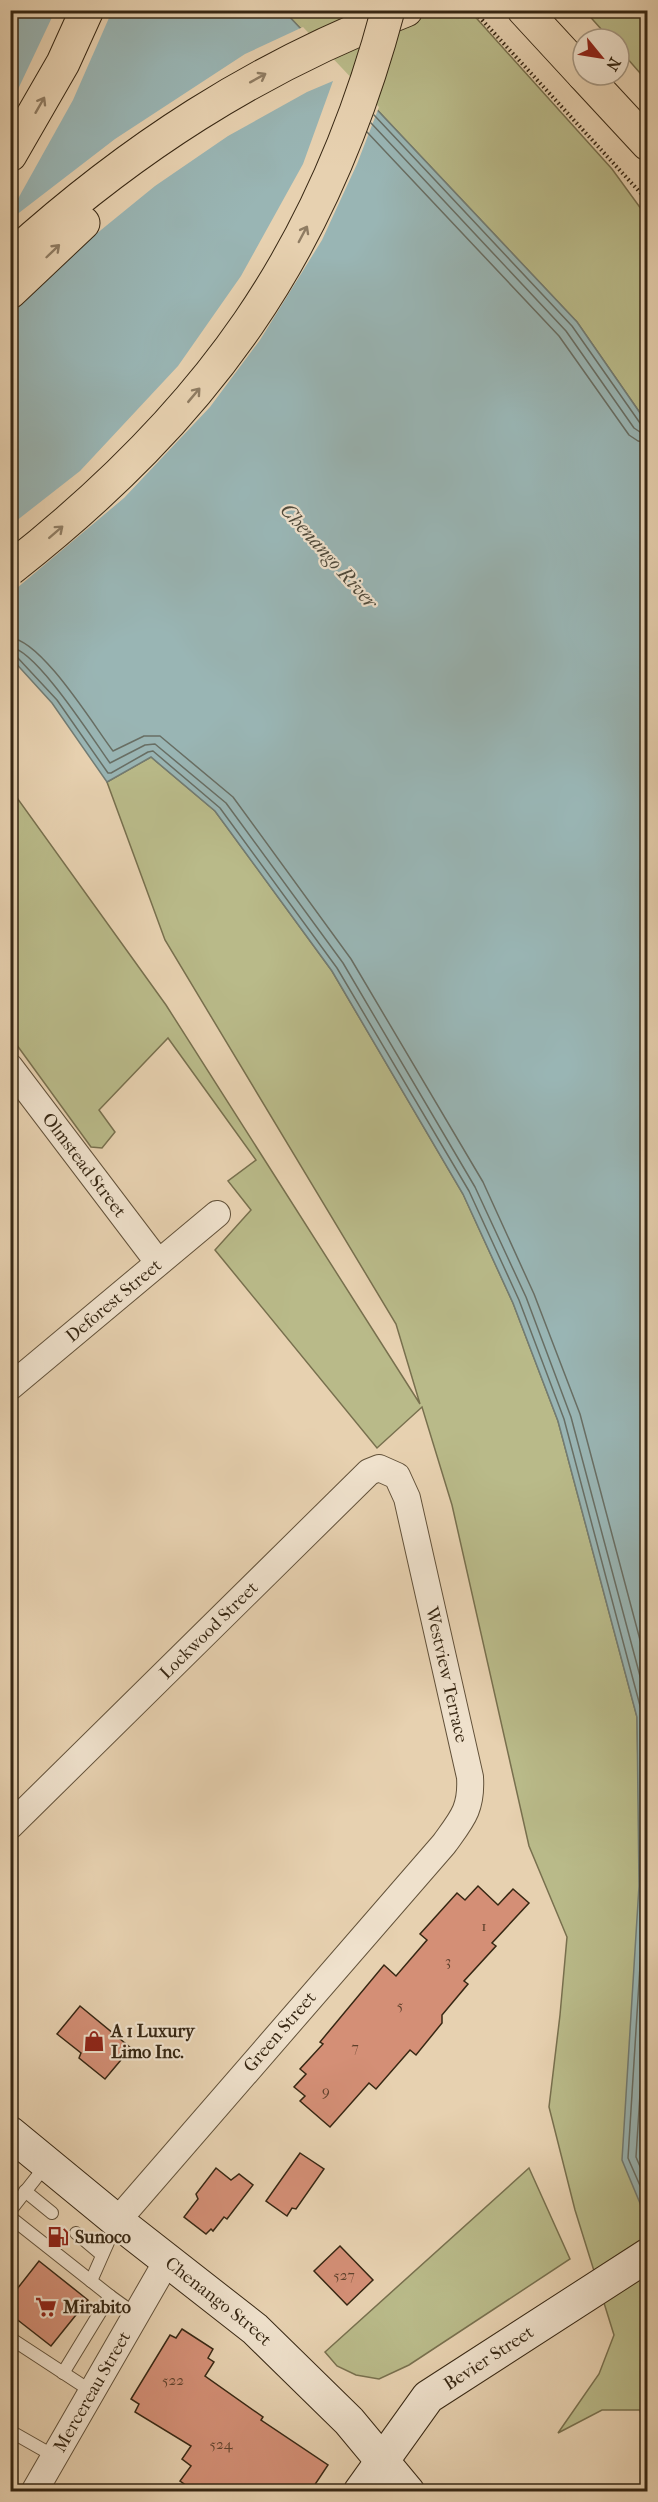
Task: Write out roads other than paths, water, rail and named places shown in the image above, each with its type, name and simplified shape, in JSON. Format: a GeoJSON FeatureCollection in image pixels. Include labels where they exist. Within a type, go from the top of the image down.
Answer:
{"type":"FeatureCollection","features":[{"type":"Feature","properties":{"kind":"main road"},"geometry":{"type":"LineString","coordinates":[[10,155],[63,63],[87,10]]}},
{"type":"Feature","properties":{"kind":"main road"},"geometry":{"type":"LineString","coordinates":[[10,569],[86,507],[160,435],[225,358],[254,317],[281,274],[327,187],[362,101],[388,10]]}},
{"type":"Feature","properties":{"kind":"main road"},"geometry":{"type":"LineString","coordinates":[[10,258],[112,172],[207,107],[325,43],[406,10]]}},
{"type":"Feature","properties":{"kind":"main road"},"geometry":{"type":"LineString","coordinates":[[524,10],[571,60]]}},
{"type":"Feature","properties":{"kind":"main road"},"geometry":{"type":"LineString","coordinates":[[596,87],[648,144]]}},
{"type":"Feature","properties":{"kind":"main road"},"geometry":{"type":"LineString","coordinates":[[10,292],[207,107]]}},
{"type":"Feature","properties":{"kind":"street","name":"Olmstead Street"},"geometry":{"type":"LineString","coordinates":[[10,1066],[158,1262]]}},
{"type":"Feature","properties":{"kind":"street","name":"Deforest Street"},"geometry":{"type":"LineString","coordinates":[[10,1388],[217,1214]]}},
{"type":"Feature","properties":{"kind":"street","name":"Lockwood Street"},"geometry":{"type":"LineString","coordinates":[[10,1826],[369,1472],[379,1468],[397,1476],[407,1498]]}},
{"type":"Feature","properties":{"kind":"street","name":"Westview Terrace"},"geometry":{"type":"LineString","coordinates":[[407,1498],[470,1778],[471,1796],[466,1814],[444,1844]]}},
{"type":"Feature","properties":{"kind":"street","name":"Green Street"},"geometry":{"type":"LineString","coordinates":[[117,2221],[444,1844]]}},
{"type":"Feature","properties":{"kind":"street","name":"Chenango Street"},"geometry":{"type":"LineString","coordinates":[[10,2133],[117,2221],[255,2329],[349,2421],[408,2492]]}},
{"type":"Feature","properties":{"kind":"street","name":"Bevier Street"},"geometry":{"type":"LineString","coordinates":[[360,2492],[428,2397],[648,2255]]}},
{"type":"Feature","properties":{"kind":"street","name":"Mercereau Street"},"geometry":{"type":"LineString","coordinates":[[34,2492],[167,2261]]}},
{"type":"Feature","properties":{"kind":"lane"},"geometry":{"type":"LineString","coordinates":[[10,2211],[48,2163]]}},
{"type":"Feature","properties":{"kind":"lane"},"geometry":{"type":"LineString","coordinates":[[25,2191],[52,2213]]}},
{"type":"Feature","properties":{"kind":"lane"},"geometry":{"type":"LineString","coordinates":[[10,2217],[135,2314]]}},
{"type":"Feature","properties":{"kind":"lane"},"geometry":{"type":"LineString","coordinates":[[91,2282],[117,2221]]}},
{"type":"Feature","properties":{"kind":"lane"},"geometry":{"type":"LineString","coordinates":[[76,2234],[102,2255]]}},
{"type":"Feature","properties":{"kind":"lane"},"geometry":{"type":"LineString","coordinates":[[63,2373],[110,2296]]}},
{"type":"Feature","properties":{"kind":"lane"},"geometry":{"type":"LineString","coordinates":[[10,2338],[92,2391]]}},
{"type":"Feature","properties":{"kind":"lane"},"geometry":{"type":"LineString","coordinates":[[10,2431],[54,2456]]}},
{"type":"Feature","properties":{"kind":"water","name":"Chenango River"},"geometry":{"type":"Polygon","coordinates":[[[11,11],[284,11],[577,322],[647,423],[647,2220],[622,2160],[639,1886],[637,1717],[558,1421],[513,1303],[463,1194],[332,971],[215,811],[151,757],[107,782],[52,703],[11,658],[11,11]]]}},
{"type":"Feature","properties":{"kind":"place","name":"A 1 Luxury Limo Inc."},"geometry":{"type":"Point","coordinates":[94,2041]}},
{"type":"Feature","properties":{"kind":"place","name":"Sunoco"},"geometry":{"type":"Point","coordinates":[58,2237]}},
{"type":"Feature","properties":{"kind":"place","name":"Mirabito"},"geometry":{"type":"Point","coordinates":[46,2307]}}]}
